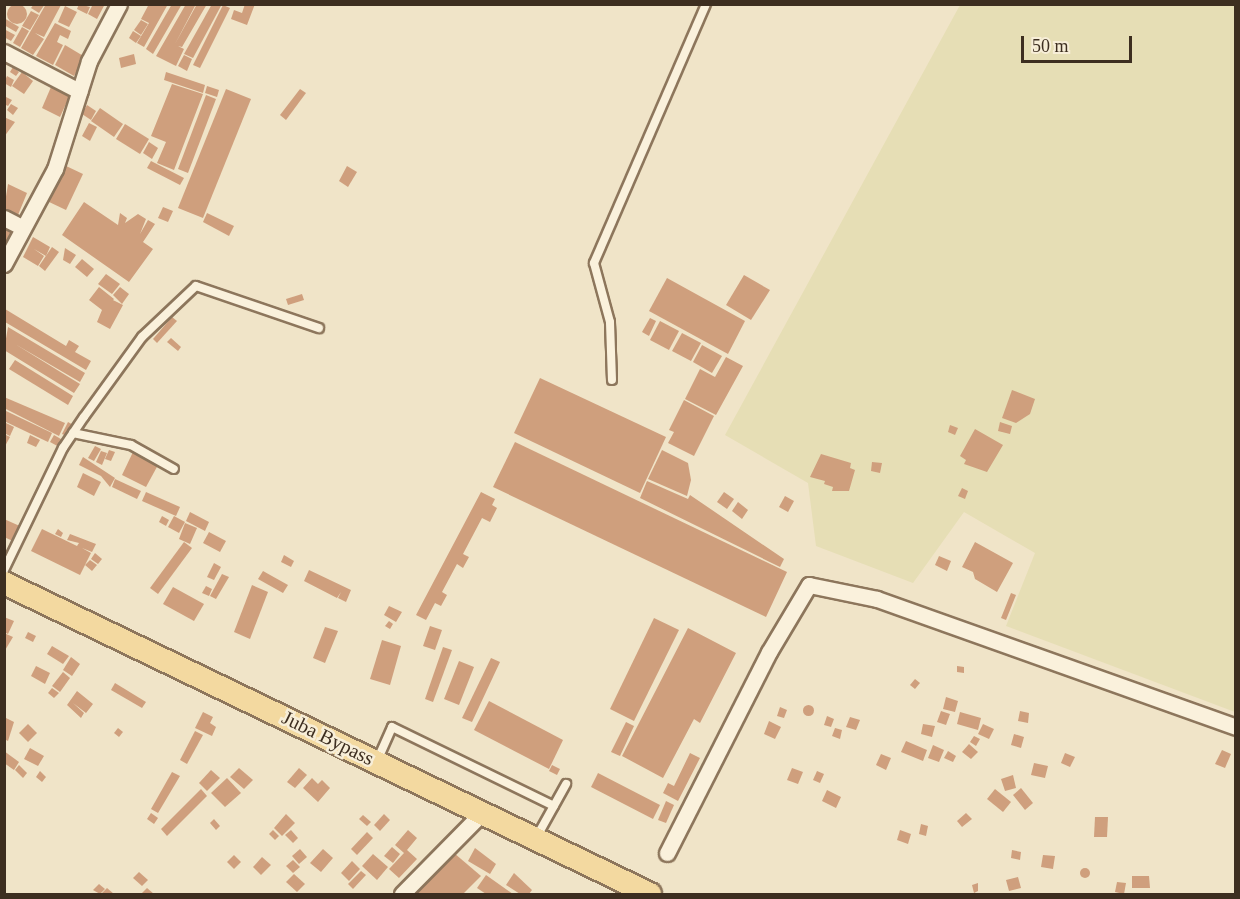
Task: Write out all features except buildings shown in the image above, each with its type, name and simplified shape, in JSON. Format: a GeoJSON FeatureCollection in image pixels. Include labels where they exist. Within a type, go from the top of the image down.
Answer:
{"type":"FeatureCollection","features":[{"type":"Feature","properties":{"kind":"main road","name":"Juba Bypass"},"geometry":{"type":"LineString","coordinates":[[4,583],[650,894]]}},
{"type":"Feature","properties":{"kind":"street"},"geometry":{"type":"LineString","coordinates":[[4,264],[55,169],[89,61],[119,4]]}},
{"type":"Feature","properties":{"kind":"street"},"geometry":{"type":"LineString","coordinates":[[4,52],[79,91]]}},
{"type":"Feature","properties":{"kind":"street"},"geometry":{"type":"LineString","coordinates":[[4,218],[22,227]]}},
{"type":"Feature","properties":{"kind":"street"},"geometry":{"type":"LineString","coordinates":[[667,853],[769,652],[809,585],[877,599],[1236,727]]}},
{"type":"Feature","properties":{"kind":"street"},"geometry":{"type":"LineString","coordinates":[[402,894],[483,812]]}},
{"type":"Feature","properties":{"kind":"lane"},"geometry":{"type":"LineString","coordinates":[[612,380],[610,322],[594,263],[706,4]]}},
{"type":"Feature","properties":{"kind":"lane"},"geometry":{"type":"LineString","coordinates":[[4,570],[74,433],[142,337],[196,286],[319,328]]}},
{"type":"Feature","properties":{"kind":"lane"},"geometry":{"type":"LineString","coordinates":[[74,433],[131,445],[174,469]]}},
{"type":"Feature","properties":{"kind":"lane"},"geometry":{"type":"LineString","coordinates":[[376,761],[392,727],[554,806]]}},
{"type":"Feature","properties":{"kind":"lane"},"geometry":{"type":"LineString","coordinates":[[536,838],[566,784]]}},
{"type":"Feature","properties":{"kind":"shaded area"},"geometry":{"type":"Polygon","coordinates":[[[960,5],[1235,5],[1235,712],[1006,626],[1035,553],[964,512],[913,583],[816,546],[808,483],[725,435],[960,5]]]}}]}
